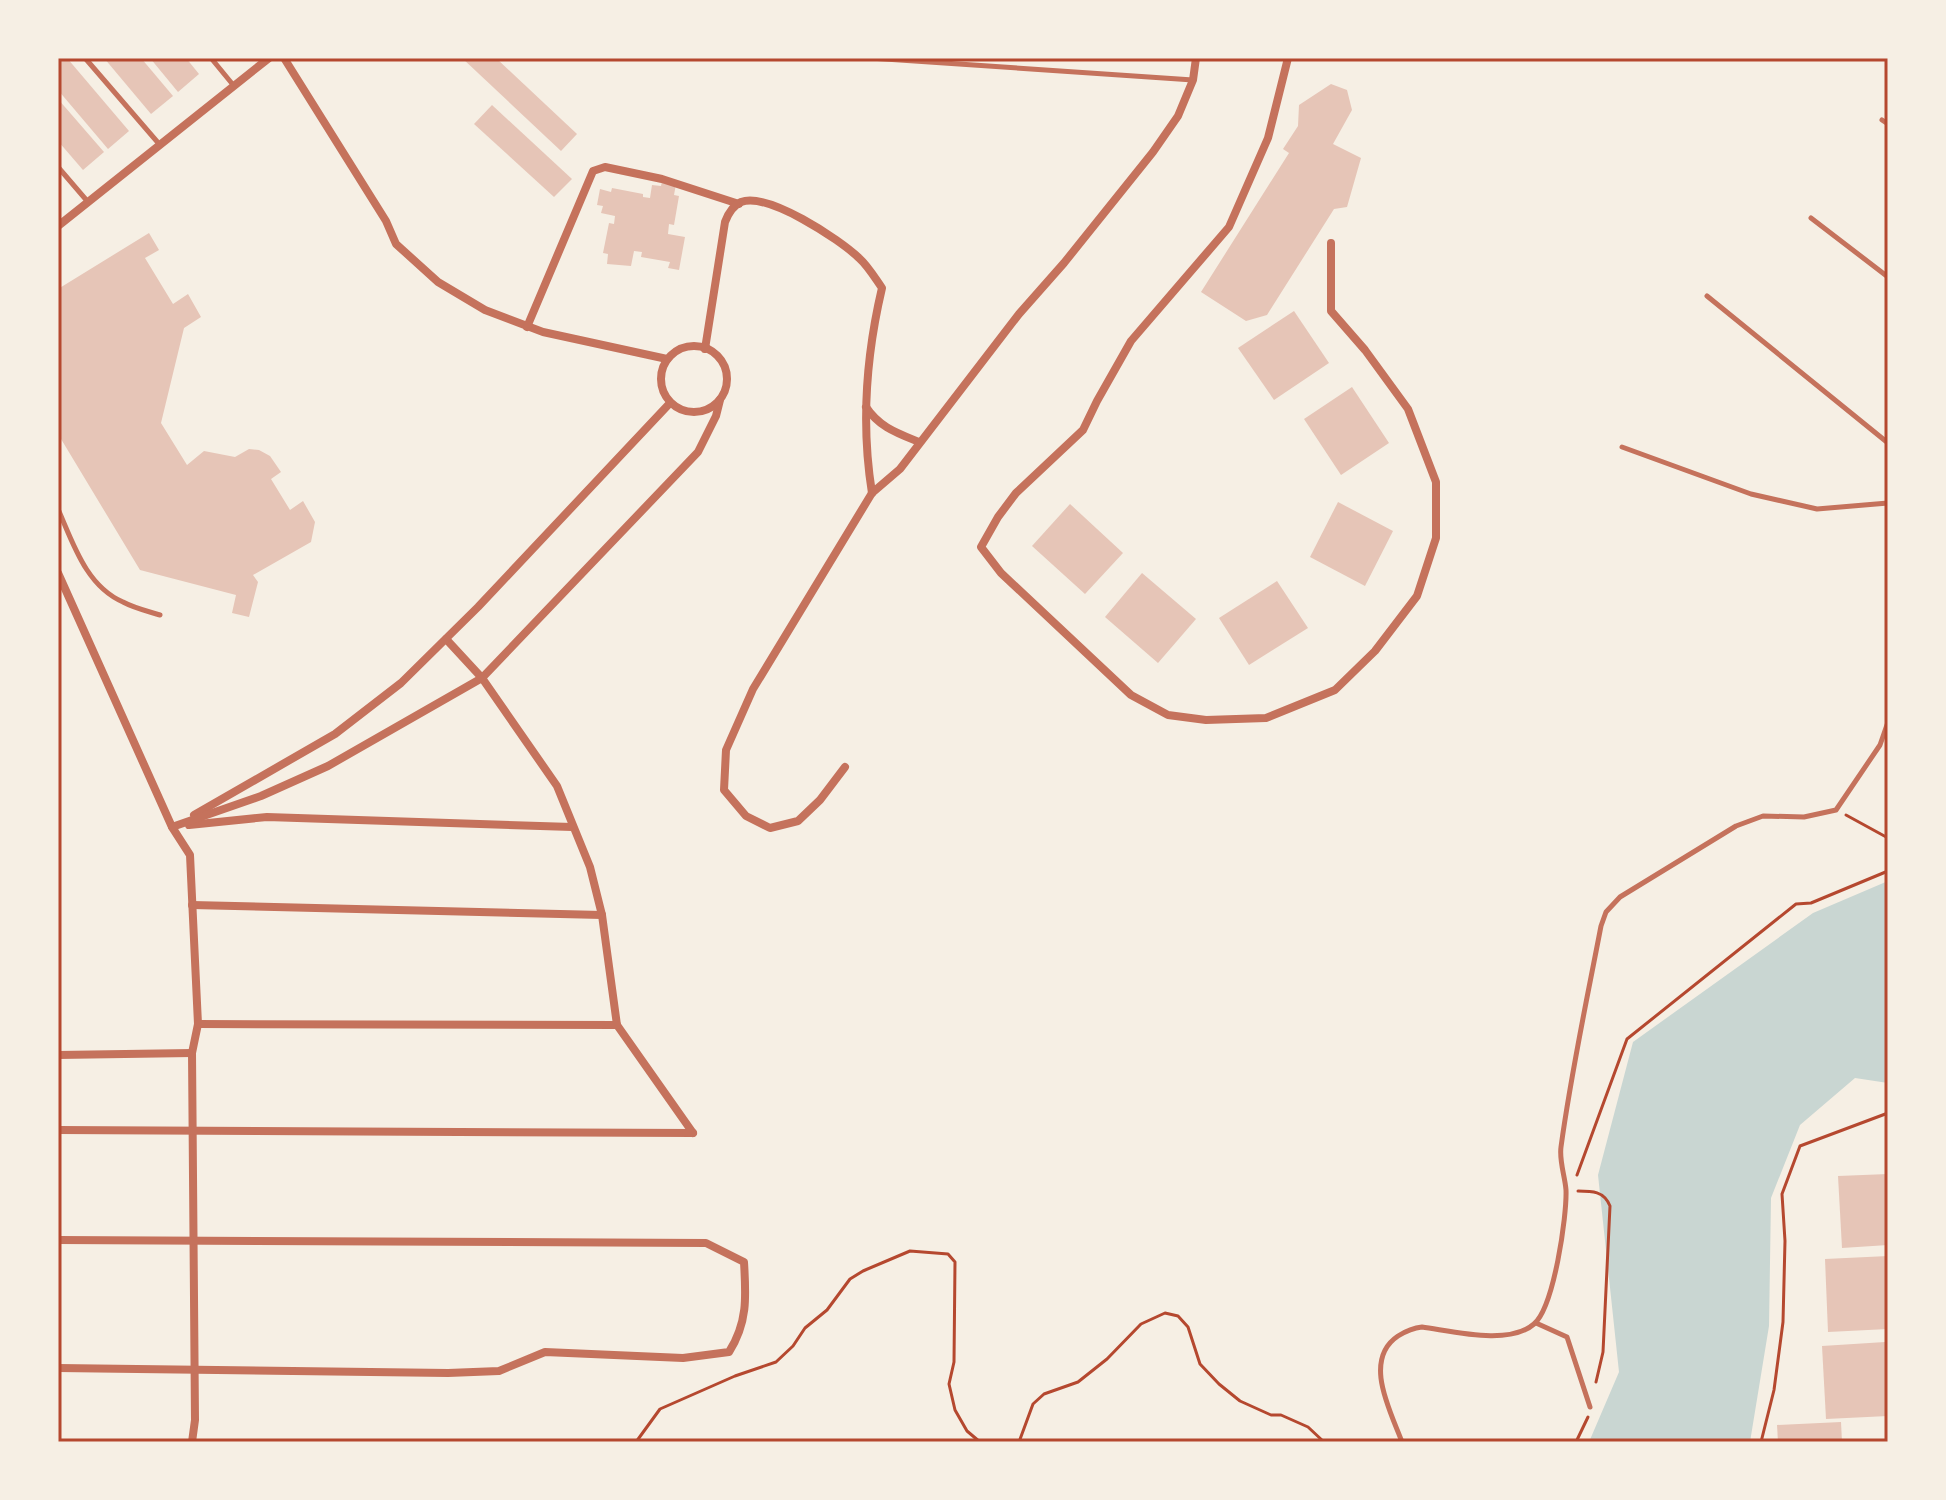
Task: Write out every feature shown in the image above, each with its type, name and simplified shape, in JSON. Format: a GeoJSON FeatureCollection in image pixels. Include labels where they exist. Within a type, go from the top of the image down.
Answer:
{"type":"FeatureCollection","features":[{"type":"Feature","properties":{"kind":"street"},"geometry":{"type":"LineString","coordinates":[[58,226],[269,58]]}},
{"type":"Feature","properties":{"kind":"street"},"geometry":{"type":"LineString","coordinates":[[284,58],[386,221],[396,244],[438,282],[485,310],[527,327],[667,359]]}},
{"type":"Feature","properties":{"kind":"street"},"geometry":{"type":"LineString","coordinates":[[845,767],[820,800],[798,821],[770,828],[746,816],[724,790],[726,750],[753,689],[872,493],[894,477],[1019,314],[1153,152],[1178,116],[1193,80],[1196,58]]}},
{"type":"Feature","properties":{"kind":"street"},"geometry":{"type":"LineString","coordinates":[[1288,58],[1268,138],[1229,227],[1131,341],[1083,430],[1016,493],[981,547],[1001,573],[1131,695],[1168,715],[1206,720],[1266,718],[1335,690],[1375,651],[1417,596],[1436,538],[1436,482],[1408,409],[1365,350],[1331,311],[1331,243]]}},
{"type":"Feature","properties":{"kind":"street"},"geometry":{"type":"LineString","coordinates":[[527,327],[593,171],[605,167],[648,176],[739,204],[757,202],[803,218],[835,237],[862,260],[882,288],[871,334],[865,406],[867,463],[872,493]]}},
{"type":"Feature","properties":{"kind":"street"},"geometry":{"type":"LineString","coordinates":[[705,349],[725,222],[731,210],[739,204]]}},
{"type":"Feature","properties":{"kind":"street"},"geometry":{"type":"LineString","coordinates":[[172,827],[261,796],[328,766],[482,678],[698,452],[725,391],[725,369],[720,359],[705,349],[690,346],[667,359],[661,373],[661,384],[670,403],[690,412],[701,412],[720,400]]}},
{"type":"Feature","properties":{"kind":"street"},"geometry":{"type":"LineString","coordinates":[[172,827],[335,734],[401,683],[670,403]]}},
{"type":"Feature","properties":{"kind":"street"},"geometry":{"type":"LineString","coordinates":[[865,406],[874,419],[886,428],[919,442]]}},
{"type":"Feature","properties":{"kind":"street"},"geometry":{"type":"LineString","coordinates":[[58,573],[172,827],[190,855],[198,1024],[192,1053],[195,1241],[195,1420],[192,1442]]}},
{"type":"Feature","properties":{"kind":"street"},"geometry":{"type":"LineString","coordinates":[[58,1130],[693,1133],[617,1025],[602,915],[590,867],[557,786],[482,678],[446,639]]}},
{"type":"Feature","properties":{"kind":"street"},"geometry":{"type":"LineString","coordinates":[[172,827],[267,817],[572,827]]}},
{"type":"Feature","properties":{"kind":"street"},"geometry":{"type":"LineString","coordinates":[[192,905],[602,915]]}},
{"type":"Feature","properties":{"kind":"street"},"geometry":{"type":"LineString","coordinates":[[198,1024],[617,1025]]}},
{"type":"Feature","properties":{"kind":"street"},"geometry":{"type":"LineString","coordinates":[[58,1055],[192,1053]]}},
{"type":"Feature","properties":{"kind":"street"},"geometry":{"type":"LineString","coordinates":[[58,1240],[706,1243],[744,1262],[746,1293],[741,1333],[729,1352],[683,1358],[545,1352],[499,1371],[448,1373],[58,1368]]}},
{"type":"Feature","properties":{"kind":"lane"},"geometry":{"type":"LineString","coordinates":[[85,58],[160,145]]}},
{"type":"Feature","properties":{"kind":"lane"},"geometry":{"type":"LineString","coordinates":[[211,58],[234,86]]}},
{"type":"Feature","properties":{"kind":"lane"},"geometry":{"type":"LineString","coordinates":[[870,58],[1193,80]]}},
{"type":"Feature","properties":{"kind":"lane"},"geometry":{"type":"LineString","coordinates":[[1882,120],[1888,124]]}},
{"type":"Feature","properties":{"kind":"lane"},"geometry":{"type":"LineString","coordinates":[[58,167],[88,202]]}},
{"type":"Feature","properties":{"kind":"lane"},"geometry":{"type":"LineString","coordinates":[[1811,218],[1888,277]]}},
{"type":"Feature","properties":{"kind":"lane"},"geometry":{"type":"LineString","coordinates":[[1707,296],[1888,443]]}},
{"type":"Feature","properties":{"kind":"lane"},"geometry":{"type":"LineString","coordinates":[[1622,447],[1751,494],[1817,509],[1888,503]]}},
{"type":"Feature","properties":{"kind":"lane"},"geometry":{"type":"LineString","coordinates":[[58,509],[95,583],[121,602],[160,615]]}},
{"type":"Feature","properties":{"kind":"lane"},"geometry":{"type":"LineString","coordinates":[[1402,1442],[1384,1395],[1380,1363],[1385,1349],[1394,1339],[1412,1328],[1490,1336],[1518,1333],[1536,1323],[1551,1289],[1560,1252],[1566,1191],[1560,1152],[1606,912],[1620,897],[1736,826],[1763,816],[1804,817],[1836,810],[1880,745],[1888,722]]}},
{"type":"Feature","properties":{"kind":"lane"},"geometry":{"type":"LineString","coordinates":[[1536,1323],[1567,1337],[1590,1407]]}},
{"type":"Feature","properties":{"kind":"path"},"geometry":{"type":"LineString","coordinates":[[1836,810],[1888,838]]}},
{"type":"Feature","properties":{"kind":"path"},"geometry":{"type":"LineString","coordinates":[[1566,1191],[1578,1174],[1627,1039],[1796,904],[1811,903],[1888,871]]}},
{"type":"Feature","properties":{"kind":"path"},"geometry":{"type":"LineString","coordinates":[[1761,1442],[1774,1390],[1783,1322],[1785,1241],[1782,1194],[1800,1146],[1888,1113]]}},
{"type":"Feature","properties":{"kind":"path"},"geometry":{"type":"LineString","coordinates":[[1566,1191],[1595,1191],[1607,1198],[1610,1206],[1603,1352]]}},
{"type":"Feature","properties":{"kind":"path"},"geometry":{"type":"LineString","coordinates":[[636,1442],[660,1409],[735,1376],[776,1362],[793,1346],[805,1328],[827,1310],[850,1279],[918,1250],[948,1254],[955,1262],[954,1362],[949,1384],[955,1410],[967,1431],[980,1442]]}},
{"type":"Feature","properties":{"kind":"path"},"geometry":{"type":"LineString","coordinates":[[1019,1442],[1033,1404],[1044,1394],[1078,1382],[1107,1359],[1141,1324],[1165,1313],[1178,1316],[1188,1327],[1200,1364],[1219,1384],[1240,1401],[1308,1427],[1324,1442]]}},
{"type":"Feature","properties":{"kind":"shaded area"},"geometry":{"type":"Polygon","coordinates":[[[1888,881],[1888,1083],[1855,1078],[1800,1125],[1771,1198],[1769,1326],[1750,1442],[1589,1442],[1619,1372],[1598,1175],[1633,1042],[1813,913],[1888,881]]]}},
{"type":"Feature","properties":{"kind":"building"},"geometry":{"type":"Polygon","coordinates":[[[58,58],[67,58],[129,131],[108,149],[58,90],[58,58]]]}},
{"type":"Feature","properties":{"kind":"building"},"geometry":{"type":"Polygon","coordinates":[[[104,58],[141,58],[173,96],[151,114],[104,58]]]}},
{"type":"Feature","properties":{"kind":"building"},"geometry":{"type":"Polygon","coordinates":[[[150,58],[186,58],[199,74],[178,92],[150,58]]]}},
{"type":"Feature","properties":{"kind":"building"},"geometry":{"type":"Polygon","coordinates":[[[462,58],[496,58],[577,134],[561,151],[462,58]]]}},
{"type":"Feature","properties":{"kind":"building"},"geometry":{"type":"Polygon","coordinates":[[[1331,84],[1347,90],[1352,110],[1333,144],[1361,158],[1347,207],[1334,209],[1267,315],[1246,321],[1201,292],[1289,153],[1283,149],[1298,126],[1299,105],[1331,84]]]}},
{"type":"Feature","properties":{"kind":"building"},"geometry":{"type":"Polygon","coordinates":[[[58,99],[104,152],[83,170],[58,141],[58,99]]]}},
{"type":"Feature","properties":{"kind":"building"},"geometry":{"type":"Polygon","coordinates":[[[492,105],[572,179],[554,197],[474,124],[492,105]]]}},
{"type":"Feature","properties":{"kind":"building"},"geometry":{"type":"Polygon","coordinates":[[[662,181],[676,184],[674,195],[679,196],[674,225],[669,224],[668,234],[685,237],[679,270],[668,268],[670,262],[641,257],[642,252],[634,251],[631,266],[607,264],[608,254],[603,253],[609,223],[614,224],[615,216],[601,213],[603,206],[597,205],[600,189],[611,192],[612,188],[650,198],[652,185],[661,186],[662,181]]]}},
{"type":"Feature","properties":{"kind":"building"},"geometry":{"type":"Polygon","coordinates":[[[149,233],[159,250],[145,258],[173,304],[188,294],[201,317],[184,328],[161,423],[187,465],[204,451],[235,457],[249,449],[270,456],[281,472],[271,479],[290,510],[303,501],[315,522],[311,542],[253,575],[258,582],[249,617],[232,613],[236,595],[140,570],[58,434],[58,289],[149,233]]]}},
{"type":"Feature","properties":{"kind":"building"},"geometry":{"type":"Polygon","coordinates":[[[1294,311],[1329,363],[1274,400],[1238,348],[1294,311]]]}},
{"type":"Feature","properties":{"kind":"building"},"geometry":{"type":"Polygon","coordinates":[[[1352,387],[1389,443],[1341,475],[1304,419],[1352,387]]]}},
{"type":"Feature","properties":{"kind":"building"},"geometry":{"type":"Polygon","coordinates":[[[1338,502],[1393,531],[1365,586],[1310,557],[1338,502]]]}},
{"type":"Feature","properties":{"kind":"building"},"geometry":{"type":"Polygon","coordinates":[[[1070,504],[1123,553],[1085,594],[1032,546],[1070,504]]]}},
{"type":"Feature","properties":{"kind":"building"},"geometry":{"type":"Polygon","coordinates":[[[1142,573],[1196,619],[1158,663],[1105,617],[1142,573]]]}},
{"type":"Feature","properties":{"kind":"building"},"geometry":{"type":"Polygon","coordinates":[[[1277,581],[1308,628],[1249,665],[1219,618],[1277,581]]]}},
{"type":"Feature","properties":{"kind":"building"},"geometry":{"type":"Polygon","coordinates":[[[1888,1174],[1888,1245],[1842,1248],[1838,1176],[1888,1174]]]}},
{"type":"Feature","properties":{"kind":"building"},"geometry":{"type":"Polygon","coordinates":[[[1888,1256],[1888,1329],[1828,1332],[1825,1259],[1888,1256]]]}},
{"type":"Feature","properties":{"kind":"building"},"geometry":{"type":"Polygon","coordinates":[[[1885,1342],[1888,1416],[1826,1419],[1822,1346],[1885,1342]]]}},
{"type":"Feature","properties":{"kind":"building"},"geometry":{"type":"Polygon","coordinates":[[[1841,1422],[1842,1442],[1778,1442],[1777,1425],[1841,1422]]]}}]}
